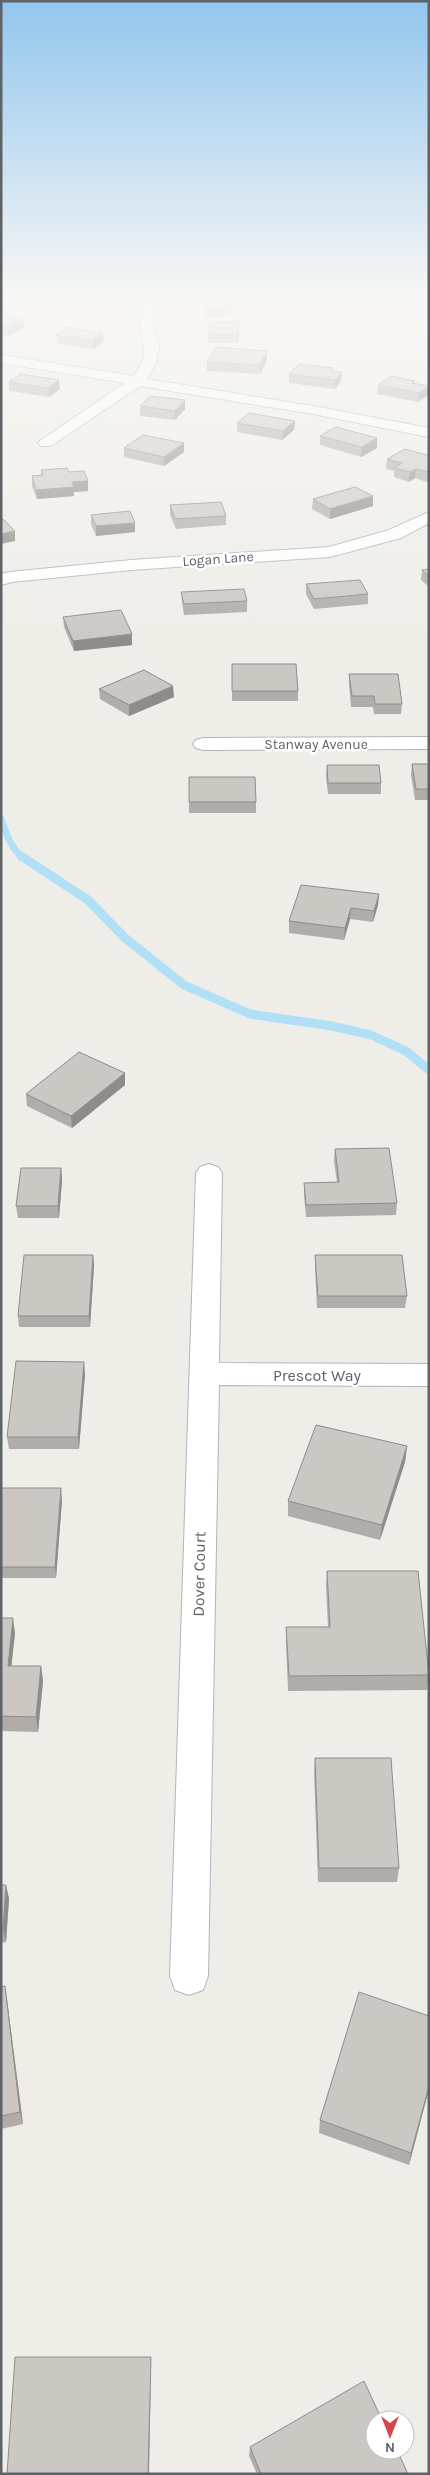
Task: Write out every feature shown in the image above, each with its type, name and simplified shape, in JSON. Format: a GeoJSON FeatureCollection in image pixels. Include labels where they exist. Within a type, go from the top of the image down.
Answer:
{"type":"FeatureCollection","features":[{"type":"Feature","properties":{"kind":"street"},"geometry":{"type":"LineString","coordinates":[[46,443],[91,412]]}},
{"type":"Feature","properties":{"kind":"street"},"geometry":{"type":"LineString","coordinates":[[326,412],[429,433]]}},
{"type":"Feature","properties":{"kind":"street","name":"Logan Lane"},"geometry":{"type":"LineString","coordinates":[[1,580],[131,564],[330,552],[395,534],[429,518]]}},
{"type":"Feature","properties":{"kind":"street","name":"Stanway Avenue"},"geometry":{"type":"LineString","coordinates":[[203,744],[429,743]]}},
{"type":"Feature","properties":{"kind":"street","name":"Dover Court"},"geometry":{"type":"LineString","coordinates":[[189,1976],[209,1172]]}},
{"type":"Feature","properties":{"kind":"street","name":"Prescot Way"},"geometry":{"type":"LineString","coordinates":[[204,1374],[429,1376]]}},
{"type":"Feature","properties":{"kind":"building"},"geometry":{"type":"Polygon","coordinates":[[[249,413],[295,421],[283,431],[237,423],[249,413]]]}},
{"type":"Feature","properties":{"kind":"building"},"geometry":{"type":"Polygon","coordinates":[[[336,427],[377,438],[362,447],[320,436],[336,427]]]}},
{"type":"Feature","properties":{"kind":"building"},"geometry":{"type":"Polygon","coordinates":[[[143,435],[184,443],[164,457],[124,448],[143,435]]]}},
{"type":"Feature","properties":{"kind":"building"},"geometry":{"type":"Polygon","coordinates":[[[405,449],[429,454],[429,472],[416,469],[410,472],[394,468],[402,463],[387,459],[405,449]]]}},
{"type":"Feature","properties":{"kind":"building"},"geometry":{"type":"Polygon","coordinates":[[[67,468],[69,472],[84,471],[88,481],[72,482],[74,487],[36,490],[32,476],[43,475],[41,470],[67,468]]]}},
{"type":"Feature","properties":{"kind":"building"},"geometry":{"type":"Polygon","coordinates":[[[355,487],[373,496],[330,509],[313,499],[355,487]]]}},
{"type":"Feature","properties":{"kind":"building"},"geometry":{"type":"Polygon","coordinates":[[[221,502],[226,516],[175,519],[170,505],[221,502]]]}},
{"type":"Feature","properties":{"kind":"building"},"geometry":{"type":"Polygon","coordinates":[[[130,511],[135,523],[96,526],[91,515],[130,511]]]}},
{"type":"Feature","properties":{"kind":"building"},"geometry":{"type":"Polygon","coordinates":[[[1,519],[3,519],[15,531],[1,534],[1,519]]]}},
{"type":"Feature","properties":{"kind":"building"},"geometry":{"type":"Polygon","coordinates":[[[429,569],[429,576],[422,570],[429,569]]]}},
{"type":"Feature","properties":{"kind":"building"},"geometry":{"type":"Polygon","coordinates":[[[360,580],[368,594],[314,599],[306,584],[360,580]]]}},
{"type":"Feature","properties":{"kind":"building"},"geometry":{"type":"Polygon","coordinates":[[[244,589],[247,601],[184,604],[181,592],[244,589]]]}},
{"type":"Feature","properties":{"kind":"building"},"geometry":{"type":"Polygon","coordinates":[[[121,610],[132,634],[73,641],[63,617],[121,610]]]}},
{"type":"Feature","properties":{"kind":"building"},"geometry":{"type":"Polygon","coordinates":[[[232,664],[296,664],[298,691],[232,691],[232,664]]]}},
{"type":"Feature","properties":{"kind":"building"},"geometry":{"type":"Polygon","coordinates":[[[144,670],[173,686],[129,705],[99,689],[144,670]]]}},
{"type":"Feature","properties":{"kind":"building"},"geometry":{"type":"Polygon","coordinates":[[[349,674],[398,674],[402,704],[375,704],[374,696],[352,696],[349,674]]]}},
{"type":"Feature","properties":{"kind":"building"},"geometry":{"type":"Polygon","coordinates":[[[412,764],[429,764],[429,789],[416,789],[412,764]]]}},
{"type":"Feature","properties":{"kind":"building"},"geometry":{"type":"Polygon","coordinates":[[[327,765],[379,765],[381,783],[328,783],[327,765]]]}},
{"type":"Feature","properties":{"kind":"building"},"geometry":{"type":"Polygon","coordinates":[[[189,777],[255,777],[256,802],[189,802],[189,777]]]}},
{"type":"Feature","properties":{"kind":"building"},"geometry":{"type":"Polygon","coordinates":[[[301,885],[379,894],[374,911],[351,908],[345,928],[289,921],[301,885]]]}},
{"type":"Feature","properties":{"kind":"building"},"geometry":{"type":"Polygon","coordinates":[[[79,1052],[125,1073],[71,1116],[26,1094],[79,1052]]]}},
{"type":"Feature","properties":{"kind":"building"},"geometry":{"type":"Polygon","coordinates":[[[389,1148],[397,1203],[306,1205],[304,1183],[339,1182],[335,1149],[389,1148]]]}},
{"type":"Feature","properties":{"kind":"building"},"geometry":{"type":"Polygon","coordinates":[[[21,1168],[61,1168],[58,1206],[16,1206],[21,1168]]]}},
{"type":"Feature","properties":{"kind":"building"},"geometry":{"type":"Polygon","coordinates":[[[24,1255],[93,1255],[89,1316],[18,1316],[24,1255]]]}},
{"type":"Feature","properties":{"kind":"building"},"geometry":{"type":"Polygon","coordinates":[[[315,1255],[402,1255],[407,1296],[318,1296],[315,1255]]]}},
{"type":"Feature","properties":{"kind":"building"},"geometry":{"type":"Polygon","coordinates":[[[16,1361],[84,1362],[78,1437],[7,1437],[16,1361]]]}},
{"type":"Feature","properties":{"kind":"building"},"geometry":{"type":"Polygon","coordinates":[[[316,1425],[407,1446],[382,1525],[288,1501],[316,1425]]]}},
{"type":"Feature","properties":{"kind":"building"},"geometry":{"type":"Polygon","coordinates":[[[1,1488],[61,1488],[55,1567],[1,1567],[1,1488]]]}},
{"type":"Feature","properties":{"kind":"building"},"geometry":{"type":"Polygon","coordinates":[[[327,1571],[418,1571],[429,1675],[289,1676],[286,1627],[330,1627],[327,1571]]]}},
{"type":"Feature","properties":{"kind":"building"},"geometry":{"type":"Polygon","coordinates":[[[1,1618],[13,1618],[8,1666],[41,1666],[36,1717],[1,1716],[1,1618]]]}},
{"type":"Feature","properties":{"kind":"building"},"geometry":{"type":"Polygon","coordinates":[[[315,1758],[391,1758],[399,1868],[319,1868],[315,1758]]]}},
{"type":"Feature","properties":{"kind":"building"},"geometry":{"type":"Polygon","coordinates":[[[1,1885],[6,1885],[3,1929],[1,1929],[1,1885]]]}},
{"type":"Feature","properties":{"kind":"building"},"geometry":{"type":"Polygon","coordinates":[[[5,1986],[20,2112],[1,2116],[1,1987],[5,1986]]]}},
{"type":"Feature","properties":{"kind":"building"},"geometry":{"type":"Polygon","coordinates":[[[359,1992],[429,2016],[429,2086],[411,2153],[320,2120],[359,1992]]]}},
{"type":"Feature","properties":{"kind":"building"},"geometry":{"type":"Polygon","coordinates":[[[15,2357],[151,2357],[148,2474],[7,2474],[15,2357]]]}},
{"type":"Feature","properties":{"kind":"building"},"geometry":{"type":"Polygon","coordinates":[[[364,2381],[377,2410],[365,2410],[365,2460],[402,2460],[408,2474],[261,2474],[250,2447],[364,2381]]]}},
{"type":"Feature","properties":{"kind":"waterway"},"geometry":{"type":"LineString","coordinates":[[1,819],[12,845],[21,856]]}},
{"type":"Feature","properties":{"kind":"waterway"},"geometry":{"type":"LineString","coordinates":[[21,856],[88,900],[125,938],[184,985],[250,1014],[332,1026],[371,1035],[406,1051],[429,1070]]}}]}
